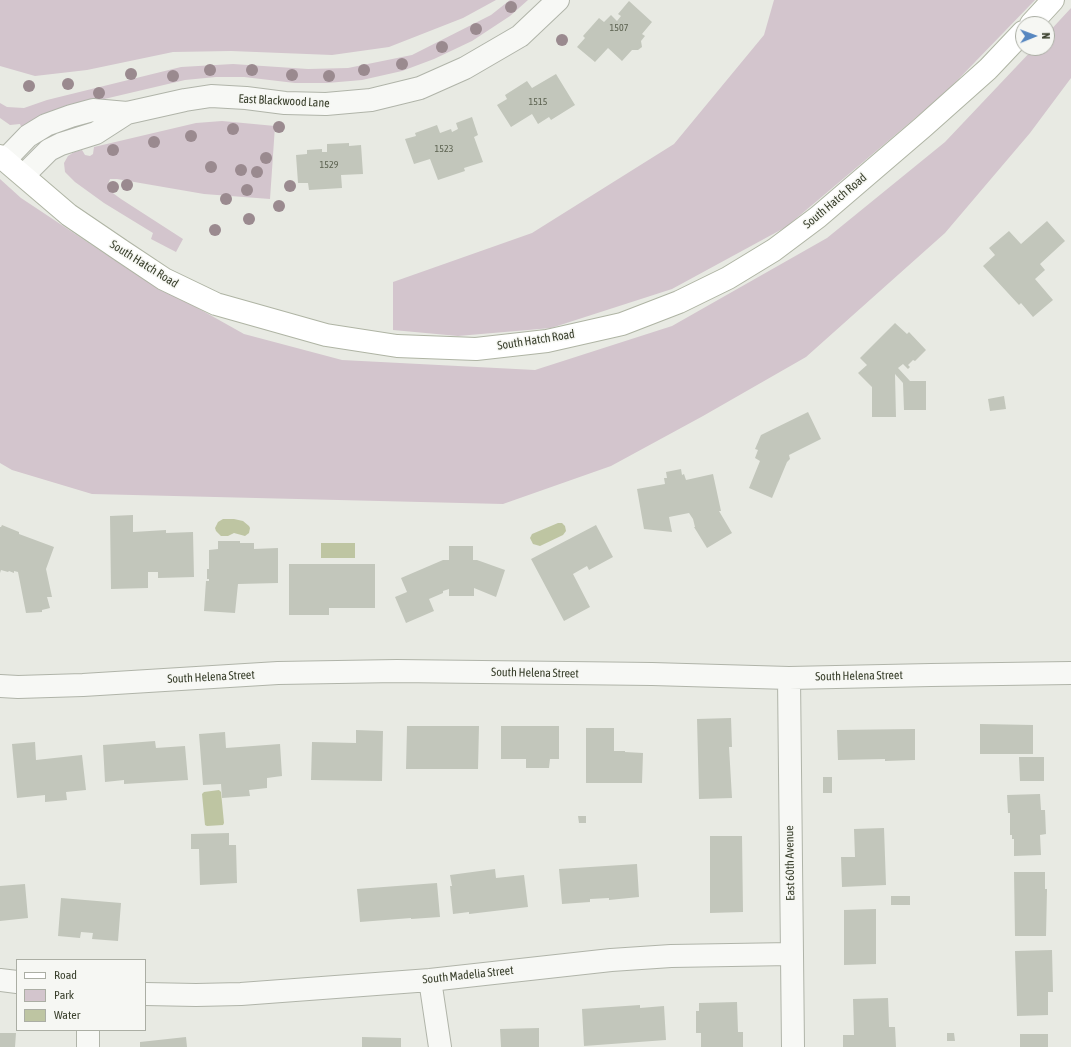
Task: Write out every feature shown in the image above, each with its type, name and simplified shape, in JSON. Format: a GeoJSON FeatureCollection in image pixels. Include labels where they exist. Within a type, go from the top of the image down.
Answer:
{"type":"FeatureCollection","features":[{"type":"Feature","properties":{"kind":"main road"},"geometry":{"type":"LineString","coordinates":[[1038,16],[1053,0]]}},
{"type":"Feature","properties":{"kind":"main road","name":"South Hatch Road"},"geometry":{"type":"LineString","coordinates":[[2,158],[24,175],[69,215],[122,252],[164,280],[216,304],[326,335],[397,346],[476,349],[546,341],[622,324],[679,302],[728,278],[774,250],[818,217],[923,127],[988,69],[1015,40]]}},
{"type":"Feature","properties":{"kind":"street","name":"East Blackwood Lane"},"geometry":{"type":"LineString","coordinates":[[2,158],[28,136],[46,125],[93,110],[127,113],[185,100],[211,96],[326,104],[371,100],[420,88],[465,68],[520,36],[558,0]]}},
{"type":"Feature","properties":{"kind":"street","name":"East Blackwood Lane"},"geometry":{"type":"LineString","coordinates":[[24,175],[49,150],[61,144],[96,132],[127,113]]}},
{"type":"Feature","properties":{"kind":"street","name":"South Helena Street"},"geometry":{"type":"LineString","coordinates":[[0,686],[18,687],[83,685],[278,673],[397,671],[652,674],[789,678],[931,674],[1071,673]]}},
{"type":"Feature","properties":{"kind":"street","name":"East 60th Avenue"},"geometry":{"type":"LineString","coordinates":[[789,678],[793,1047]]}},
{"type":"Feature","properties":{"kind":"street","name":"South Madelia Street"},"geometry":{"type":"LineString","coordinates":[[146,994],[196,996],[241,994],[430,980],[611,960],[670,956],[791,954]]}},
{"type":"Feature","properties":{"kind":"street"},"geometry":{"type":"LineString","coordinates":[[0,980],[16,982]]}},
{"type":"Feature","properties":{"kind":"street"},"geometry":{"type":"LineString","coordinates":[[430,980],[440,1047]]}},
{"type":"Feature","properties":{"kind":"street"},"geometry":{"type":"LineString","coordinates":[[88,1031],[88,1047]]}},
{"type":"Feature","properties":{"kind":"green space"},"geometry":{"type":"Polygon","coordinates":[[[0,0],[496,0],[463,18],[389,47],[332,55],[231,51],[173,52],[87,70],[35,76],[0,66],[0,0]]]}},
{"type":"Feature","properties":{"kind":"green space"},"geometry":{"type":"Polygon","coordinates":[[[510,0],[528,0],[510,16],[472,41],[434,59],[402,71],[362,80],[327,83],[295,83],[244,77],[216,77],[185,80],[83,104],[22,129],[20,124],[10,125],[0,118],[0,103],[7,107],[24,108],[47,100],[181,67],[233,64],[308,69],[348,68],[412,55],[491,15],[510,0]]]}},
{"type":"Feature","properties":{"kind":"green space"},"geometry":{"type":"Polygon","coordinates":[[[774,0],[1035,0],[1020,16],[1015,16],[1015,21],[945,93],[786,227],[672,289],[551,328],[458,336],[393,330],[393,282],[532,233],[674,144],[764,35],[774,0]]]}},
{"type":"Feature","properties":{"kind":"green space"},"geometry":{"type":"Polygon","coordinates":[[[1071,8],[1071,78],[1030,133],[945,233],[806,357],[703,416],[611,466],[503,504],[92,494],[12,470],[0,463],[0,179],[21,198],[128,269],[244,334],[342,360],[535,370],[672,326],[827,238],[945,142],[1026,56],[1055,56],[1055,25],[1071,8]]]}},
{"type":"Feature","properties":{"kind":"green space"},"geometry":{"type":"Polygon","coordinates":[[[222,121],[275,126],[270,199],[204,194],[117,179],[110,179],[108,184],[110,191],[183,239],[176,252],[151,239],[153,233],[104,203],[75,182],[65,172],[64,163],[68,156],[74,152],[82,150],[85,155],[90,156],[93,154],[94,147],[196,123],[222,121]]]}},
{"type":"Feature","properties":{"kind":"water"},"geometry":{"type":"Polygon","coordinates":[[[223,519],[243,521],[250,528],[249,533],[245,536],[234,533],[228,536],[221,536],[215,528],[218,522],[223,519]]]}},
{"type":"Feature","properties":{"kind":"water"},"geometry":{"type":"Polygon","coordinates":[[[558,523],[562,523],[565,526],[566,531],[563,535],[540,546],[533,544],[530,538],[532,534],[558,523]]]}},
{"type":"Feature","properties":{"kind":"water"},"geometry":{"type":"Polygon","coordinates":[[[321,543],[355,543],[355,558],[321,558],[321,543]]]}},
{"type":"Feature","properties":{"kind":"water"},"geometry":{"type":"Polygon","coordinates":[[[219,790],[221,792],[224,823],[223,825],[207,826],[205,825],[202,794],[204,792],[219,790]]]}},
{"type":"Feature","properties":{"kind":"building"},"geometry":{"type":"Polygon","coordinates":[[[629,1],[652,22],[642,34],[645,36],[641,41],[642,47],[638,50],[632,50],[622,61],[608,48],[595,62],[577,47],[585,38],[583,36],[599,18],[604,22],[611,15],[617,21],[621,16],[618,14],[629,1]]]}},
{"type":"Feature","properties":{"kind":"building"},"geometry":{"type":"Polygon","coordinates":[[[556,74],[575,105],[551,120],[549,117],[538,124],[532,114],[511,127],[497,105],[507,99],[505,95],[527,81],[532,88],[556,74]]]}},
{"type":"Feature","properties":{"kind":"building"},"geometry":{"type":"Polygon","coordinates":[[[472,117],[478,135],[474,137],[483,162],[464,168],[465,171],[438,180],[430,159],[414,164],[405,139],[416,136],[415,133],[437,125],[440,133],[451,129],[452,132],[458,129],[456,123],[472,117]]]}},
{"type":"Feature","properties":{"kind":"building"},"geometry":{"type":"Polygon","coordinates":[[[349,143],[349,146],[361,145],[363,174],[341,175],[342,188],[309,190],[308,183],[298,183],[296,155],[307,154],[307,150],[322,149],[322,152],[327,152],[327,144],[349,143]]]}},
{"type":"Feature","properties":{"kind":"building"},"geometry":{"type":"Polygon","coordinates":[[[1047,221],[1065,241],[1040,264],[1045,270],[1035,279],[1053,300],[1033,317],[1021,303],[1019,305],[983,266],[995,255],[989,248],[1009,231],[1021,244],[1047,221]]]}},
{"type":"Feature","properties":{"kind":"building"},"geometry":{"type":"Polygon","coordinates":[[[895,323],[907,334],[909,332],[926,350],[915,361],[913,360],[908,365],[910,367],[908,369],[903,364],[898,368],[910,381],[926,381],[926,410],[904,410],[903,383],[895,374],[896,417],[872,417],[872,387],[858,373],[867,365],[860,358],[895,323]]]}},
{"type":"Feature","properties":{"kind":"building"},"geometry":{"type":"Polygon","coordinates":[[[1004,396],[1006,409],[990,411],[988,399],[1004,396]]]}},
{"type":"Feature","properties":{"kind":"building"},"geometry":{"type":"Polygon","coordinates":[[[808,412],[821,439],[789,455],[790,459],[787,462],[772,498],[749,488],[760,461],[755,458],[758,450],[755,449],[761,435],[808,412]]]}},
{"type":"Feature","properties":{"kind":"building"},"geometry":{"type":"Polygon","coordinates":[[[681,469],[682,475],[684,474],[686,480],[713,474],[721,511],[719,511],[732,533],[707,548],[694,527],[693,519],[689,513],[669,517],[672,532],[644,529],[637,489],[665,484],[664,478],[667,478],[666,472],[681,469]]]}},
{"type":"Feature","properties":{"kind":"building"},"geometry":{"type":"Polygon","coordinates":[[[133,515],[133,532],[166,530],[166,533],[193,532],[194,577],[158,578],[158,572],[148,572],[148,588],[111,589],[110,516],[133,515]]]}},
{"type":"Feature","properties":{"kind":"building"},"geometry":{"type":"Polygon","coordinates":[[[2,525],[19,532],[19,534],[54,547],[46,569],[52,597],[47,597],[50,608],[42,610],[42,612],[26,613],[18,572],[14,571],[14,573],[1,570],[0,573],[0,527],[2,525]]]}},
{"type":"Feature","properties":{"kind":"building"},"geometry":{"type":"Polygon","coordinates":[[[596,525],[613,557],[589,570],[587,566],[573,574],[590,607],[564,621],[531,559],[596,525]]]}},
{"type":"Feature","properties":{"kind":"building"},"geometry":{"type":"Polygon","coordinates":[[[218,541],[240,541],[240,543],[254,543],[254,549],[278,548],[278,583],[238,584],[235,613],[204,611],[206,581],[209,581],[209,579],[207,579],[207,569],[209,569],[209,550],[218,549],[218,541]]]}},
{"type":"Feature","properties":{"kind":"building"},"geometry":{"type":"Polygon","coordinates":[[[449,546],[473,546],[473,560],[505,570],[496,597],[474,588],[474,596],[449,596],[449,589],[429,599],[434,611],[406,623],[395,597],[407,592],[401,578],[443,560],[449,560],[449,546]]]}},
{"type":"Feature","properties":{"kind":"building"},"geometry":{"type":"Polygon","coordinates":[[[289,564],[375,564],[375,608],[329,608],[329,615],[289,615],[289,564]]]}},
{"type":"Feature","properties":{"kind":"building"},"geometry":{"type":"Polygon","coordinates":[[[731,718],[732,747],[729,747],[732,798],[699,799],[697,719],[731,718]]]}},
{"type":"Feature","properties":{"kind":"building"},"geometry":{"type":"Polygon","coordinates":[[[980,724],[1033,725],[1033,754],[980,754],[980,724]]]}},
{"type":"Feature","properties":{"kind":"building"},"geometry":{"type":"Polygon","coordinates":[[[407,726],[479,726],[478,769],[406,769],[407,726]]]}},
{"type":"Feature","properties":{"kind":"building"},"geometry":{"type":"Polygon","coordinates":[[[501,726],[559,726],[559,759],[550,759],[549,768],[526,768],[526,759],[501,759],[501,726]]]}},
{"type":"Feature","properties":{"kind":"building"},"geometry":{"type":"Polygon","coordinates":[[[586,728],[614,728],[614,751],[643,753],[642,783],[586,783],[586,728]]]}},
{"type":"Feature","properties":{"kind":"building"},"geometry":{"type":"Polygon","coordinates":[[[915,729],[915,760],[838,760],[837,730],[915,729]]]}},
{"type":"Feature","properties":{"kind":"building"},"geometry":{"type":"Polygon","coordinates":[[[356,730],[383,731],[382,781],[311,780],[312,742],[356,743],[356,730]]]}},
{"type":"Feature","properties":{"kind":"building"},"geometry":{"type":"Polygon","coordinates":[[[225,732],[226,748],[280,744],[282,776],[267,778],[267,788],[249,790],[250,796],[222,798],[221,784],[203,785],[199,734],[225,732]]]}},
{"type":"Feature","properties":{"kind":"building"},"geometry":{"type":"Polygon","coordinates":[[[155,741],[156,748],[185,746],[188,780],[124,784],[124,780],[105,782],[103,745],[155,741]]]}},
{"type":"Feature","properties":{"kind":"building"},"geometry":{"type":"Polygon","coordinates":[[[35,742],[36,760],[82,755],[86,790],[66,792],[67,800],[45,802],[45,795],[17,798],[12,744],[35,742]]]}},
{"type":"Feature","properties":{"kind":"building"},"geometry":{"type":"Polygon","coordinates":[[[1019,757],[1044,757],[1044,781],[1020,781],[1019,757]]]}},
{"type":"Feature","properties":{"kind":"building"},"geometry":{"type":"Polygon","coordinates":[[[823,777],[832,777],[832,793],[823,793],[823,777]]]}},
{"type":"Feature","properties":{"kind":"building"},"geometry":{"type":"Polygon","coordinates":[[[1040,794],[1041,810],[1045,810],[1046,834],[1040,835],[1041,855],[1014,856],[1014,839],[1012,839],[1012,835],[1010,835],[1010,813],[1008,813],[1007,795],[1040,794]]]}},
{"type":"Feature","properties":{"kind":"building"},"geometry":{"type":"Polygon","coordinates":[[[578,816],[586,816],[586,823],[579,823],[578,816]]]}},
{"type":"Feature","properties":{"kind":"building"},"geometry":{"type":"Polygon","coordinates":[[[884,828],[886,885],[842,887],[841,857],[855,857],[854,829],[884,828]]]}},
{"type":"Feature","properties":{"kind":"building"},"geometry":{"type":"Polygon","coordinates":[[[229,833],[229,845],[236,845],[237,883],[200,885],[199,849],[191,849],[191,834],[229,833]]]}},
{"type":"Feature","properties":{"kind":"building"},"geometry":{"type":"Polygon","coordinates":[[[710,836],[742,836],[743,912],[710,913],[710,836]]]}},
{"type":"Feature","properties":{"kind":"building"},"geometry":{"type":"Polygon","coordinates":[[[637,864],[639,897],[609,900],[609,898],[590,899],[590,902],[562,904],[559,869],[637,864]]]}},
{"type":"Feature","properties":{"kind":"building"},"geometry":{"type":"Polygon","coordinates":[[[495,869],[496,878],[524,875],[528,907],[469,914],[469,912],[453,914],[450,875],[495,869]]]}},
{"type":"Feature","properties":{"kind":"building"},"geometry":{"type":"Polygon","coordinates":[[[1014,872],[1045,872],[1045,889],[1047,889],[1046,936],[1015,936],[1014,872]]]}},
{"type":"Feature","properties":{"kind":"building"},"geometry":{"type":"Polygon","coordinates":[[[437,883],[440,917],[360,922],[357,889],[437,883]]]}},
{"type":"Feature","properties":{"kind":"building"},"geometry":{"type":"Polygon","coordinates":[[[25,884],[28,918],[0,921],[0,886],[25,884]]]}},
{"type":"Feature","properties":{"kind":"building"},"geometry":{"type":"Polygon","coordinates":[[[891,896],[910,896],[910,905],[891,905],[891,896]]]}},
{"type":"Feature","properties":{"kind":"building"},"geometry":{"type":"Polygon","coordinates":[[[61,898],[121,903],[118,941],[92,939],[93,933],[81,932],[80,938],[58,936],[61,898]]]}},
{"type":"Feature","properties":{"kind":"building"},"geometry":{"type":"Polygon","coordinates":[[[876,909],[876,964],[844,965],[844,910],[876,909]]]}},
{"type":"Feature","properties":{"kind":"building"},"geometry":{"type":"Polygon","coordinates":[[[1052,950],[1053,992],[1048,992],[1048,1015],[1017,1016],[1015,951],[1052,950]]]}},
{"type":"Feature","properties":{"kind":"building"},"geometry":{"type":"Polygon","coordinates":[[[888,998],[889,1027],[895,1027],[896,1047],[843,1047],[843,1035],[854,1035],[853,999],[888,998]]]}},
{"type":"Feature","properties":{"kind":"building"},"geometry":{"type":"Polygon","coordinates":[[[737,1002],[738,1032],[743,1032],[743,1047],[701,1047],[701,1033],[696,1033],[696,1011],[699,1011],[699,1003],[737,1002]]]}},
{"type":"Feature","properties":{"kind":"building"},"geometry":{"type":"Polygon","coordinates":[[[640,1005],[640,1008],[664,1006],[666,1040],[584,1046],[582,1009],[640,1005]]]}},
{"type":"Feature","properties":{"kind":"building"},"geometry":{"type":"Polygon","coordinates":[[[539,1028],[539,1047],[501,1047],[500,1029],[539,1028]]]}},
{"type":"Feature","properties":{"kind":"building"},"geometry":{"type":"Polygon","coordinates":[[[0,1033],[16,1033],[15,1047],[0,1047],[0,1033]]]}},
{"type":"Feature","properties":{"kind":"building"},"geometry":{"type":"Polygon","coordinates":[[[947,1033],[954,1033],[955,1041],[947,1041],[947,1033]]]}},
{"type":"Feature","properties":{"kind":"building"},"geometry":{"type":"Polygon","coordinates":[[[1020,1034],[1048,1034],[1048,1047],[1020,1047],[1020,1034]]]}},
{"type":"Feature","properties":{"kind":"building"},"geometry":{"type":"Polygon","coordinates":[[[186,1037],[187,1047],[140,1047],[140,1042],[186,1037]]]}},
{"type":"Feature","properties":{"kind":"building"},"geometry":{"type":"Polygon","coordinates":[[[362,1037],[401,1038],[401,1047],[362,1047],[362,1037]]]}}]}
